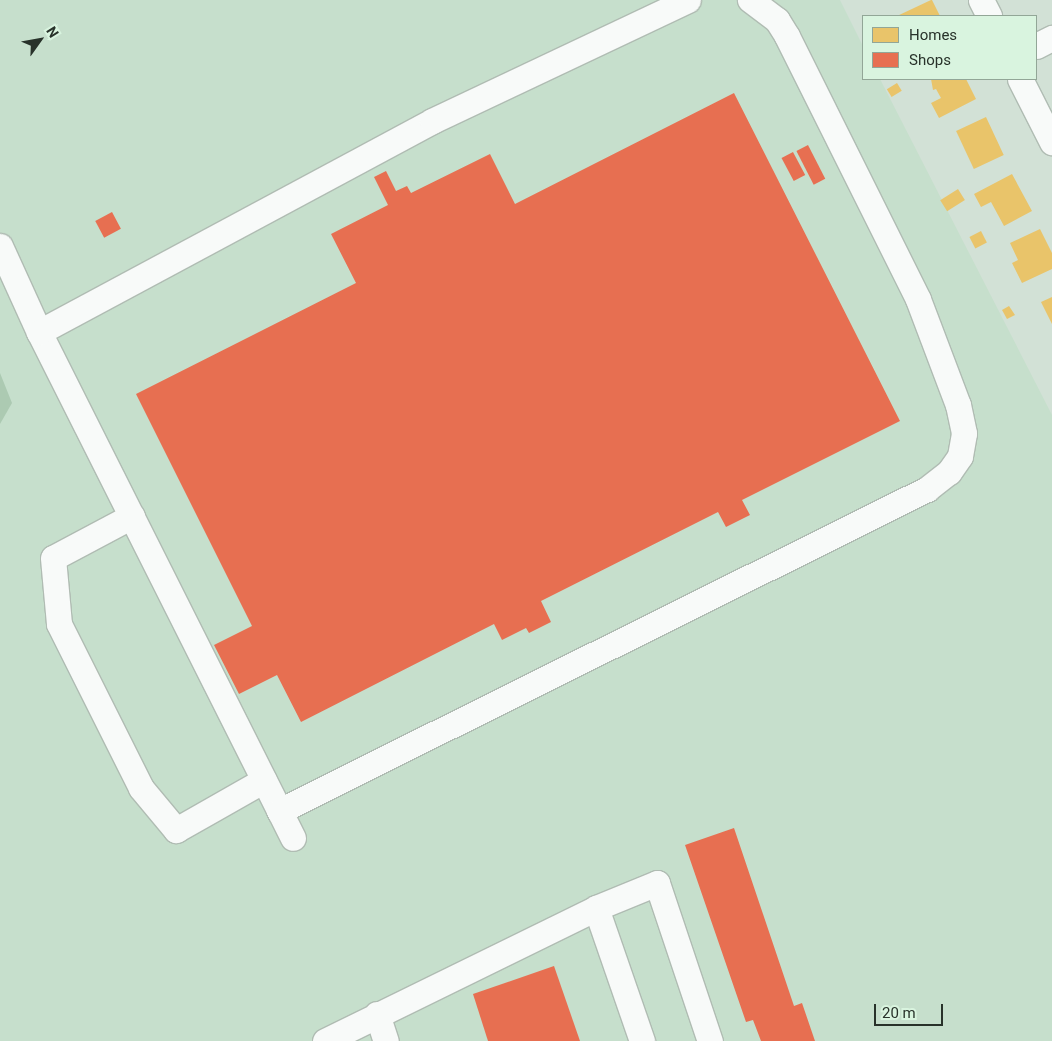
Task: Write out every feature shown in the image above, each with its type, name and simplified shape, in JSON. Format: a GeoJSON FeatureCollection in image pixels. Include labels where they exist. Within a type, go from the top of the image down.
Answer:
{"type":"FeatureCollection","features":[{"type":"Feature","properties":{"kind":"street"},"geometry":{"type":"LineString","coordinates":[[39,332],[432,121],[688,0]]}},
{"type":"Feature","properties":{"kind":"street"},"geometry":{"type":"LineString","coordinates":[[279,811],[927,489],[949,472],[960,456],[964,433],[958,405],[918,299],[787,36],[777,20],[750,0]]}},
{"type":"Feature","properties":{"kind":"street"},"geometry":{"type":"LineString","coordinates":[[982,0],[989,15]]}},
{"type":"Feature","properties":{"kind":"street"},"geometry":{"type":"LineString","coordinates":[[1037,46],[1052,38]]}},
{"type":"Feature","properties":{"kind":"street"},"geometry":{"type":"LineString","coordinates":[[1021,80],[1052,142]]}},
{"type":"Feature","properties":{"kind":"street"},"geometry":{"type":"LineString","coordinates":[[0,246],[39,332],[293,838]]}},
{"type":"Feature","properties":{"kind":"street"},"geometry":{"type":"LineString","coordinates":[[132,516],[53,558],[59,624],[140,788],[176,830],[264,780]]}},
{"type":"Feature","properties":{"kind":"street"},"geometry":{"type":"LineString","coordinates":[[325,1041],[596,908],[657,883],[710,1041]]}},
{"type":"Feature","properties":{"kind":"street"},"geometry":{"type":"LineString","coordinates":[[596,908],[642,1041]]}},
{"type":"Feature","properties":{"kind":"street"},"geometry":{"type":"LineString","coordinates":[[377,1014],[386,1041]]}},
{"type":"Feature","properties":{"kind":"shaded area"},"geometry":{"type":"Polygon","coordinates":[[[0,0],[840,0],[862,44],[862,80],[881,80],[1052,415],[1052,1041],[0,1041],[0,0]]]}},
{"type":"Feature","properties":{"kind":"shaded area"},"geometry":{"type":"Polygon","coordinates":[[[0,373],[12,403],[0,424],[0,373]]]}},
{"type":"Feature","properties":{"kind":"building: Homes"},"geometry":{"type":"Polygon","coordinates":[[[931,0],[940,15],[899,15],[931,0]]]}},
{"type":"Feature","properties":{"kind":"building: Homes"},"geometry":{"type":"Polygon","coordinates":[[[931,80],[966,80],[976,99],[939,118],[931,103],[941,98],[936,89],[933,90],[931,80]]]}},
{"type":"Feature","properties":{"kind":"building: Homes"},"geometry":{"type":"Polygon","coordinates":[[[897,83],[902,91],[892,97],[887,89],[897,83]]]}},
{"type":"Feature","properties":{"kind":"building: Homes"},"geometry":{"type":"Polygon","coordinates":[[[986,117],[1004,155],[974,169],[956,131],[986,117]]]}},
{"type":"Feature","properties":{"kind":"building: Homes"},"geometry":{"type":"Polygon","coordinates":[[[1012,174],[1032,211],[1004,226],[991,202],[981,207],[974,194],[1012,174]]]}},
{"type":"Feature","properties":{"kind":"building: Homes"},"geometry":{"type":"Polygon","coordinates":[[[958,189],[965,200],[947,211],[940,200],[958,189]]]}},
{"type":"Feature","properties":{"kind":"building: Homes"},"geometry":{"type":"Polygon","coordinates":[[[1040,229],[1052,253],[1052,269],[1022,283],[1012,263],[1018,260],[1010,243],[1040,229]]]}},
{"type":"Feature","properties":{"kind":"building: Homes"},"geometry":{"type":"Polygon","coordinates":[[[981,231],[987,243],[975,248],[969,237],[981,231]]]}},
{"type":"Feature","properties":{"kind":"building: Homes"},"geometry":{"type":"Polygon","coordinates":[[[1052,297],[1052,324],[1041,302],[1052,297]]]}},
{"type":"Feature","properties":{"kind":"building: Homes"},"geometry":{"type":"Polygon","coordinates":[[[1009,306],[1015,315],[1007,319],[1002,310],[1009,306]]]}},
{"type":"Feature","properties":{"kind":"building: Shops"},"geometry":{"type":"Polygon","coordinates":[[[734,93],[900,421],[742,500],[750,515],[726,527],[718,512],[541,601],[551,622],[529,633],[526,628],[502,640],[494,624],[301,722],[277,675],[239,694],[214,645],[252,626],[136,394],[356,283],[331,234],[388,205],[374,177],[386,171],[396,191],[407,186],[411,193],[490,154],[515,204],[734,93]]]}},
{"type":"Feature","properties":{"kind":"building: Shops"},"geometry":{"type":"Polygon","coordinates":[[[808,145],[825,179],[814,185],[796,151],[808,145]]]}},
{"type":"Feature","properties":{"kind":"building: Shops"},"geometry":{"type":"Polygon","coordinates":[[[793,152],[805,175],[794,181],[782,158],[793,152]]]}},
{"type":"Feature","properties":{"kind":"building: Shops"},"geometry":{"type":"Polygon","coordinates":[[[112,212],[121,229],[104,238],[95,221],[112,212]]]}},
{"type":"Feature","properties":{"kind":"building: Shops"},"geometry":{"type":"Polygon","coordinates":[[[734,828],[794,1006],[802,1003],[815,1041],[761,1041],[753,1020],[746,1022],[685,845],[734,828]]]}},
{"type":"Feature","properties":{"kind":"building: Shops"},"geometry":{"type":"Polygon","coordinates":[[[554,966],[580,1041],[488,1041],[473,994],[554,966]]]}}]}
